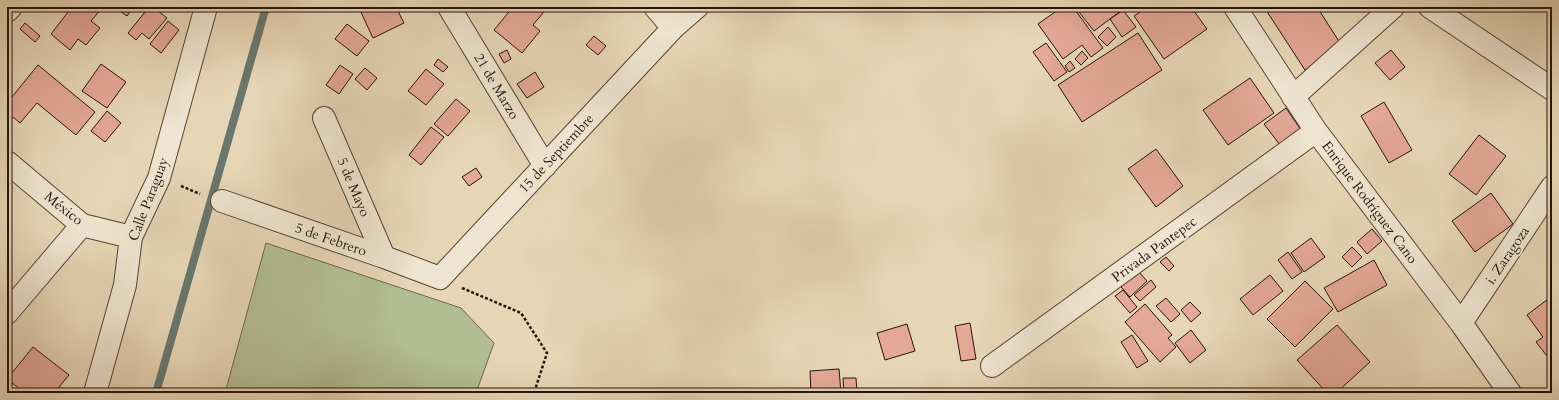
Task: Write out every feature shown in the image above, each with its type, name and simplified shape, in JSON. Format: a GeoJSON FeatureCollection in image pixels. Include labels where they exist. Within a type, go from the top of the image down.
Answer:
{"type":"FeatureCollection","features":[{"type":"Feature","properties":{"kind":"street"},"geometry":{"type":"LineString","coordinates":[[7,11],[11,7]]}},
{"type":"Feature","properties":{"kind":"street","name":"Calle Paraguay"},"geometry":{"type":"LineString","coordinates":[[95,393],[125,285],[131,237],[158,178],[206,7]]}},
{"type":"Feature","properties":{"kind":"street","name":"21 de Marzo"},"geometry":{"type":"LineString","coordinates":[[449,7],[545,166]]}},
{"type":"Feature","properties":{"kind":"street"},"geometry":{"type":"LineString","coordinates":[[655,7],[673,28]]}},
{"type":"Feature","properties":{"kind":"street","name":"15 de Septiembre"},"geometry":{"type":"LineString","coordinates":[[440,278],[673,28],[697,7]]}},
{"type":"Feature","properties":{"kind":"street","name":"Enrique Rodríguez Cano"},"geometry":{"type":"LineString","coordinates":[[1235,7],[1316,131],[1461,323],[1510,393]]}},
{"type":"Feature","properties":{"kind":"street"},"geometry":{"type":"LineString","coordinates":[[1293,97],[1393,7]]}},
{"type":"Feature","properties":{"kind":"street"},"geometry":{"type":"LineString","coordinates":[[1430,7],[1552,89]]}},
{"type":"Feature","properties":{"kind":"street","name":"5 de Mayo"},"geometry":{"type":"LineString","coordinates":[[324,118],[384,257]]}},
{"type":"Feature","properties":{"kind":"street","name":"Privada Pantepec"},"geometry":{"type":"LineString","coordinates":[[992,366],[1316,131]]}},
{"type":"Feature","properties":{"kind":"street","name":"México"},"geometry":{"type":"LineString","coordinates":[[7,162],[82,225],[131,237]]}},
{"type":"Feature","properties":{"kind":"street","name":"i. Zaragoza"},"geometry":{"type":"LineString","coordinates":[[1461,323],[1552,187]]}},
{"type":"Feature","properties":{"kind":"street","name":"5 de Febrero"},"geometry":{"type":"LineString","coordinates":[[222,201],[440,278]]}},
{"type":"Feature","properties":{"kind":"street"},"geometry":{"type":"LineString","coordinates":[[7,313],[82,225]]}},
{"type":"Feature","properties":{"kind":"path"},"geometry":{"type":"LineString","coordinates":[[440,278],[521,313],[547,353],[534,393]]}},
{"type":"Feature","properties":{"kind":"green space"},"geometry":{"type":"Polygon","coordinates":[[[266,243],[461,308],[494,343],[476,393],[225,393],[266,243]]]}},
{"type":"Feature","properties":{"kind":"building"},"geometry":{"type":"Polygon","coordinates":[[[72,7],[102,8],[91,21],[100,28],[86,45],[78,39],[70,50],[51,34],[72,7]]]}},
{"type":"Feature","properties":{"kind":"building"},"geometry":{"type":"Polygon","coordinates":[[[118,7],[134,7],[127,16],[117,9],[118,7]]]}},
{"type":"Feature","properties":{"kind":"building"},"geometry":{"type":"Polygon","coordinates":[[[149,7],[153,7],[167,18],[149,39],[142,33],[136,40],[128,33],[149,7]]]}},
{"type":"Feature","properties":{"kind":"building"},"geometry":{"type":"Polygon","coordinates":[[[396,7],[404,23],[373,38],[359,8],[396,7]]]}},
{"type":"Feature","properties":{"kind":"building"},"geometry":{"type":"Polygon","coordinates":[[[513,7],[548,7],[533,25],[540,31],[522,53],[494,30],[513,7]]]}},
{"type":"Feature","properties":{"kind":"building"},"geometry":{"type":"Polygon","coordinates":[[[1062,7],[1073,7],[1103,48],[1091,57],[1082,45],[1063,59],[1038,24],[1062,7]]]}},
{"type":"Feature","properties":{"kind":"building"},"geometry":{"type":"Polygon","coordinates":[[[1075,7],[1126,7],[1094,31],[1075,7]]]}},
{"type":"Feature","properties":{"kind":"building"},"geometry":{"type":"Polygon","coordinates":[[[1147,7],[1191,7],[1207,29],[1164,59],[1134,16],[1147,7]]]}},
{"type":"Feature","properties":{"kind":"building"},"geometry":{"type":"Polygon","coordinates":[[[1264,7],[1317,7],[1342,46],[1305,70],[1264,7]]]}},
{"type":"Feature","properties":{"kind":"building"},"geometry":{"type":"Polygon","coordinates":[[[1123,10],[1136,27],[1122,37],[1110,19],[1123,10]]]}},
{"type":"Feature","properties":{"kind":"building"},"geometry":{"type":"Polygon","coordinates":[[[168,21],[179,30],[161,53],[150,44],[168,21]]]}},
{"type":"Feature","properties":{"kind":"building"},"geometry":{"type":"Polygon","coordinates":[[[25,23],[40,36],[35,42],[20,29],[25,23]]]}},
{"type":"Feature","properties":{"kind":"building"},"geometry":{"type":"Polygon","coordinates":[[[347,24],[369,41],[357,56],[335,39],[347,24]]]}},
{"type":"Feature","properties":{"kind":"building"},"geometry":{"type":"Polygon","coordinates":[[[1108,27],[1116,37],[1107,46],[1098,37],[1108,27]]]}},
{"type":"Feature","properties":{"kind":"building"},"geometry":{"type":"Polygon","coordinates":[[[1138,33],[1162,70],[1082,122],[1058,85],[1138,33]]]}},
{"type":"Feature","properties":{"kind":"building"},"geometry":{"type":"Polygon","coordinates":[[[594,36],[606,46],[598,55],[586,45],[594,36]]]}},
{"type":"Feature","properties":{"kind":"building"},"geometry":{"type":"Polygon","coordinates":[[[1046,43],[1067,72],[1054,81],[1033,52],[1046,43]]]}},
{"type":"Feature","properties":{"kind":"building"},"geometry":{"type":"Polygon","coordinates":[[[507,50],[511,59],[504,63],[499,54],[507,50]]]}},
{"type":"Feature","properties":{"kind":"building"},"geometry":{"type":"Polygon","coordinates":[[[1391,50],[1405,67],[1390,80],[1375,63],[1391,50]]]}},
{"type":"Feature","properties":{"kind":"building"},"geometry":{"type":"Polygon","coordinates":[[[1082,51],[1088,58],[1081,65],[1075,59],[1082,51]]]}},
{"type":"Feature","properties":{"kind":"building"},"geometry":{"type":"Polygon","coordinates":[[[438,59],[448,67],[443,72],[434,65],[438,59]]]}},
{"type":"Feature","properties":{"kind":"building"},"geometry":{"type":"Polygon","coordinates":[[[1070,61],[1075,68],[1069,72],[1065,66],[1070,61]]]}},
{"type":"Feature","properties":{"kind":"building"},"geometry":{"type":"Polygon","coordinates":[[[101,64],[126,82],[107,108],[82,91],[101,64]]]}},
{"type":"Feature","properties":{"kind":"building"},"geometry":{"type":"Polygon","coordinates":[[[38,65],[95,112],[76,135],[37,103],[20,123],[13,117],[7,124],[7,103],[38,65]]]}},
{"type":"Feature","properties":{"kind":"building"},"geometry":{"type":"Polygon","coordinates":[[[340,65],[353,74],[339,94],[326,85],[340,65]]]}},
{"type":"Feature","properties":{"kind":"building"},"geometry":{"type":"Polygon","coordinates":[[[365,68],[377,78],[367,90],[355,79],[365,68]]]}},
{"type":"Feature","properties":{"kind":"building"},"geometry":{"type":"Polygon","coordinates":[[[426,69],[444,84],[426,105],[408,91],[426,69]]]}},
{"type":"Feature","properties":{"kind":"building"},"geometry":{"type":"Polygon","coordinates":[[[535,72],[544,87],[527,98],[517,84],[535,72]]]}},
{"type":"Feature","properties":{"kind":"building"},"geometry":{"type":"Polygon","coordinates":[[[1250,78],[1274,113],[1228,145],[1203,110],[1250,78]]]}},
{"type":"Feature","properties":{"kind":"building"},"geometry":{"type":"Polygon","coordinates":[[[7,86],[12,92],[7,97],[7,86]]]}},
{"type":"Feature","properties":{"kind":"building"},"geometry":{"type":"Polygon","coordinates":[[[456,99],[470,111],[448,136],[434,124],[456,99]]]}},
{"type":"Feature","properties":{"kind":"building"},"geometry":{"type":"Polygon","coordinates":[[[1384,102],[1412,150],[1389,163],[1361,116],[1384,102]]]}},
{"type":"Feature","properties":{"kind":"building"},"geometry":{"type":"Polygon","coordinates":[[[1286,108],[1301,130],[1280,145],[1264,124],[1286,108]]]}},
{"type":"Feature","properties":{"kind":"building"},"geometry":{"type":"Polygon","coordinates":[[[107,111],[121,123],[105,142],[91,131],[107,111]]]}},
{"type":"Feature","properties":{"kind":"building"},"geometry":{"type":"Polygon","coordinates":[[[431,127],[444,137],[421,165],[409,155],[431,127]]]}},
{"type":"Feature","properties":{"kind":"building"},"geometry":{"type":"Polygon","coordinates":[[[1479,135],[1506,156],[1476,195],[1449,174],[1479,135]]]}},
{"type":"Feature","properties":{"kind":"building"},"geometry":{"type":"Polygon","coordinates":[[[1156,149],[1183,186],[1156,207],[1128,169],[1156,149]]]}},
{"type":"Feature","properties":{"kind":"building"},"geometry":{"type":"Polygon","coordinates":[[[476,168],[482,177],[469,186],[462,177],[476,168]]]}},
{"type":"Feature","properties":{"kind":"building"},"geometry":{"type":"Polygon","coordinates":[[[1491,193],[1513,224],[1475,252],[1452,221],[1491,193]]]}},
{"type":"Feature","properties":{"kind":"building"},"geometry":{"type":"Polygon","coordinates":[[[1372,229],[1382,241],[1367,254],[1357,242],[1372,229]]]}},
{"type":"Feature","properties":{"kind":"building"},"geometry":{"type":"Polygon","coordinates":[[[1311,238],[1325,257],[1304,272],[1291,253],[1311,238]]]}},
{"type":"Feature","properties":{"kind":"building"},"geometry":{"type":"Polygon","coordinates":[[[1352,247],[1362,257],[1352,267],[1342,257],[1352,247]]]}},
{"type":"Feature","properties":{"kind":"building"},"geometry":{"type":"Polygon","coordinates":[[[1288,252],[1302,272],[1292,279],[1278,260],[1288,252]]]}},
{"type":"Feature","properties":{"kind":"building"},"geometry":{"type":"Polygon","coordinates":[[[1166,257],[1174,266],[1169,271],[1160,262],[1166,257]]]}},
{"type":"Feature","properties":{"kind":"building"},"geometry":{"type":"Polygon","coordinates":[[[1374,260],[1387,285],[1338,312],[1324,288],[1374,260]]]}},
{"type":"Feature","properties":{"kind":"building"},"geometry":{"type":"Polygon","coordinates":[[[1138,271],[1147,281],[1130,297],[1121,287],[1138,271]]]}},
{"type":"Feature","properties":{"kind":"building"},"geometry":{"type":"Polygon","coordinates":[[[1270,275],[1283,291],[1253,315],[1240,299],[1270,275]]]}},
{"type":"Feature","properties":{"kind":"building"},"geometry":{"type":"Polygon","coordinates":[[[1151,280],[1156,287],[1140,301],[1134,295],[1151,280]]]}},
{"type":"Feature","properties":{"kind":"building"},"geometry":{"type":"Polygon","coordinates":[[[1305,281],[1333,309],[1295,347],[1267,319],[1305,281]]]}},
{"type":"Feature","properties":{"kind":"building"},"geometry":{"type":"Polygon","coordinates":[[[1123,290],[1137,307],[1130,313],[1115,296],[1123,290]]]}},
{"type":"Feature","properties":{"kind":"building"},"geometry":{"type":"Polygon","coordinates":[[[1552,296],[1552,353],[1547,356],[1536,342],[1543,337],[1527,315],[1552,296]]]}},
{"type":"Feature","properties":{"kind":"building"},"geometry":{"type":"Polygon","coordinates":[[[1166,298],[1180,314],[1171,322],[1156,306],[1166,298]]]}},
{"type":"Feature","properties":{"kind":"building"},"geometry":{"type":"Polygon","coordinates":[[[1190,302],[1201,313],[1191,322],[1181,310],[1190,302]]]}},
{"type":"Feature","properties":{"kind":"building"},"geometry":{"type":"Polygon","coordinates":[[[1145,304],[1172,335],[1168,338],[1176,347],[1160,362],[1125,322],[1145,304]]]}},
{"type":"Feature","properties":{"kind":"building"},"geometry":{"type":"Polygon","coordinates":[[[970,323],[976,359],[961,361],[955,326],[970,323]]]}},
{"type":"Feature","properties":{"kind":"building"},"geometry":{"type":"Polygon","coordinates":[[[907,324],[915,351],[885,360],[877,333],[907,324]]]}},
{"type":"Feature","properties":{"kind":"building"},"geometry":{"type":"Polygon","coordinates":[[[1337,325],[1370,362],[1336,393],[1327,393],[1297,360],[1337,325]]]}},
{"type":"Feature","properties":{"kind":"building"},"geometry":{"type":"Polygon","coordinates":[[[1191,330],[1206,350],[1190,363],[1175,343],[1191,330]]]}},
{"type":"Feature","properties":{"kind":"building"},"geometry":{"type":"Polygon","coordinates":[[[1132,335],[1148,361],[1137,368],[1121,342],[1132,335]]]}},
{"type":"Feature","properties":{"kind":"building"},"geometry":{"type":"Polygon","coordinates":[[[33,347],[69,375],[54,393],[25,393],[7,379],[33,347]]]}},
{"type":"Feature","properties":{"kind":"building"},"geometry":{"type":"Polygon","coordinates":[[[839,369],[841,393],[811,393],[810,371],[839,369]]]}},
{"type":"Feature","properties":{"kind":"building"},"geometry":{"type":"Polygon","coordinates":[[[843,378],[856,378],[857,393],[844,393],[843,378]]]}},
{"type":"Feature","properties":{"kind":"waterway"},"geometry":{"type":"LineString","coordinates":[[156,393],[266,7]]}}]}
